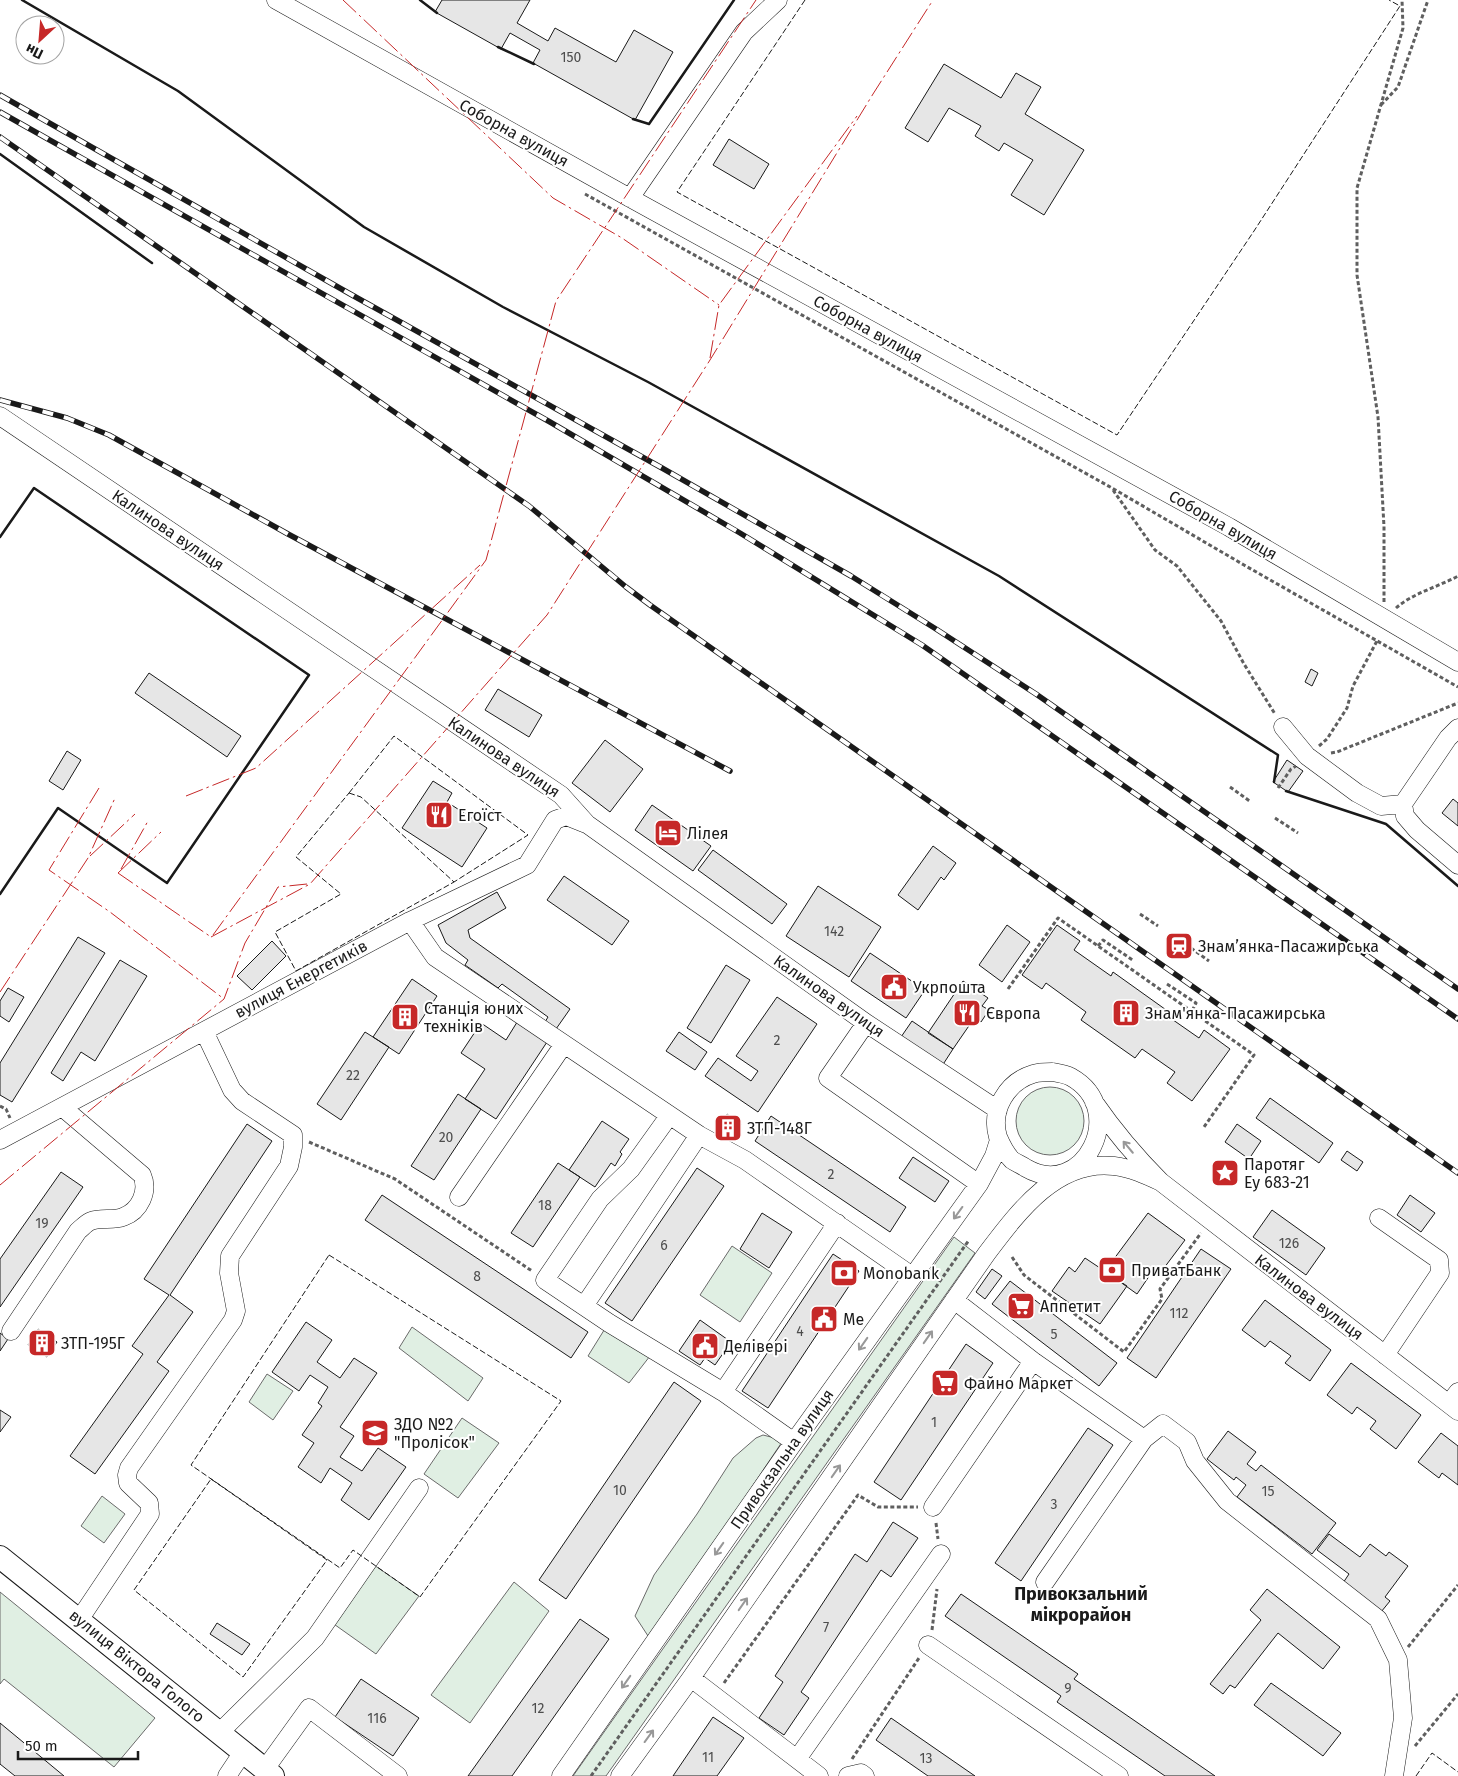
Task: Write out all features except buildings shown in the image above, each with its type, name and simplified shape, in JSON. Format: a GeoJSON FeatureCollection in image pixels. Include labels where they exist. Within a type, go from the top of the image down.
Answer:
{"type":"FeatureCollection","features":[{"type":"Feature","properties":{"kind":"main road","name":"вулиця Віктора Голого"},"geometry":{"type":"LineString","coordinates":[[0,1557],[269,1773]]}},
{"type":"Feature","properties":{"kind":"street","name":"Соборна вулиця"},"geometry":{"type":"LineString","coordinates":[[276,0],[630,198],[1229,527],[1458,662]]}},
{"type":"Feature","properties":{"kind":"street"},"geometry":{"type":"LineString","coordinates":[[630,198],[744,32],[778,0]]}},
{"type":"Feature","properties":{"kind":"street","name":"Калинова вулиця"},"geometry":{"type":"LineString","coordinates":[[0,416],[561,795],[587,824],[866,1023],[998,1110]]}},
{"type":"Feature","properties":{"kind":"street"},"geometry":{"type":"LineString","coordinates":[[1283,727],[1307,756],[1357,793],[1381,806],[1403,804]]}},
{"type":"Feature","properties":{"kind":"street"},"geometry":{"type":"LineString","coordinates":[[1458,728],[1448,738],[1403,804],[1405,816],[1416,830],[1458,865]]}},
{"type":"Feature","properties":{"kind":"street","name":"вулиця Енергетиків"},"geometry":{"type":"LineString","coordinates":[[0,1140],[410,921],[527,865],[555,820],[566,816],[587,824]]}},
{"type":"Feature","properties":{"kind":"street"},"geometry":{"type":"LineString","coordinates":[[410,921],[434,957],[699,1135],[745,1160],[912,1276]]}},
{"type":"Feature","properties":{"kind":"street"},"geometry":{"type":"LineString","coordinates":[[866,1023],[828,1078],[979,1184]]}},
{"type":"Feature","properties":{"kind":"street"},"geometry":{"type":"LineString","coordinates":[[79,1620],[150,1514],[151,1508],[149,1503],[128,1483],[127,1475],[129,1468],[233,1320],[236,1311],[229,1273],[230,1256],[289,1166],[293,1147],[293,1135],[242,1101],[232,1090],[204,1031]]}},
{"type":"Feature","properties":{"kind":"street"},"geometry":{"type":"LineString","coordinates":[[459,1197],[564,1044]]}},
{"type":"Feature","properties":{"kind":"street"},"geometry":{"type":"LineString","coordinates":[[1052,1072],[1070,1076],[1084,1087],[1113,1130],[1161,1182],[1135,1170],[1114,1166],[1097,1166],[1068,1173],[1044,1174],[1032,1172],[1012,1160],[999,1140],[996,1130],[998,1110],[1005,1093],[1018,1081],[1034,1073],[1052,1072]]}},
{"type":"Feature","properties":{"kind":"street"},"geometry":{"type":"LineString","coordinates":[[620,1776],[691,1678],[1007,1226],[1029,1201],[1047,1186],[1068,1173],[1083,1160],[1093,1147],[1098,1132],[1098,1117],[1094,1102]]}},
{"type":"Feature","properties":{"kind":"street"},"geometry":{"type":"LineString","coordinates":[[11,1331],[78,1231],[92,1221],[122,1218],[130,1214],[137,1208],[145,1192],[146,1183],[142,1175],[62,1107]]}},
{"type":"Feature","properties":{"kind":"street"},"geometry":{"type":"LineString","coordinates":[[670,1116],[631,1169],[600,1199],[545,1280],[610,1323],[723,1392],[794,1442]]}},
{"type":"Feature","properties":{"kind":"street"},"geometry":{"type":"LineString","coordinates":[[584,1306],[699,1135]]}},
{"type":"Feature","properties":{"kind":"street","name":"Привокзальна вулиця"},"geometry":{"type":"LineString","coordinates":[[561,1776],[794,1442],[979,1184],[994,1156],[999,1140]]}},
{"type":"Feature","properties":{"kind":"street","name":"Калинова вулиця"},"geometry":{"type":"LineString","coordinates":[[1161,1182],[1386,1355],[1455,1402]]}},
{"type":"Feature","properties":{"kind":"street"},"geometry":{"type":"LineString","coordinates":[[1380,1218],[1439,1260],[1440,1273],[1386,1355]]}},
{"type":"Feature","properties":{"kind":"street"},"geometry":{"type":"LineString","coordinates":[[723,1392],[837,1223]]}},
{"type":"Feature","properties":{"kind":"street"},"geometry":{"type":"LineString","coordinates":[[954,1300],[1033,1360],[1144,1439]]}},
{"type":"Feature","properties":{"kind":"street"},"geometry":{"type":"LineString","coordinates":[[933,1507],[1033,1360]]}},
{"type":"Feature","properties":{"kind":"street"},"geometry":{"type":"LineString","coordinates":[[1045,1582],[1144,1439],[1163,1424],[1188,1442],[1195,1461],[1226,1501],[1378,1619],[1398,1660],[1403,1718],[1395,1775]]}},
{"type":"Feature","properties":{"kind":"street"},"geometry":{"type":"LineString","coordinates":[[220,1733],[315,1638],[420,1488]]}},
{"type":"Feature","properties":{"kind":"street"},"geometry":{"type":"LineString","coordinates":[[797,1759],[941,1554]]}},
{"type":"Feature","properties":{"kind":"street"},"geometry":{"type":"LineString","coordinates":[[928,1645],[1120,1776]]}},
{"type":"Feature","properties":{"kind":"street"},"geometry":{"type":"LineString","coordinates":[[691,1678],[818,1776]]}},
{"type":"Feature","properties":{"kind":"street"},"geometry":{"type":"LineString","coordinates":[[269,1773],[309,1708],[398,1776]]}},
{"type":"Feature","properties":{"kind":"street"},"geometry":{"type":"LineString","coordinates":[[227,1776],[243,1752]]}},
{"type":"Feature","properties":{"kind":"street"},"geometry":{"type":"LineString","coordinates":[[848,1770],[862,1773],[865,1776]]}},
{"type":"Feature","properties":{"kind":"path"},"geometry":{"type":"LineString","coordinates":[[1278,788],[1291,770],[1327,739],[1347,708],[1353,686],[1378,641],[1384,619],[1384,527],[1378,417],[1357,275],[1357,188],[1403,28],[1402,0]]}},
{"type":"Feature","properties":{"kind":"path"},"geometry":{"type":"LineString","coordinates":[[1380,106],[1398,87],[1428,0]]}},
{"type":"Feature","properties":{"kind":"path"},"geometry":{"type":"LineString","coordinates":[[585,194],[1112,488],[1458,686]]}},
{"type":"Feature","properties":{"kind":"path"},"geometry":{"type":"LineString","coordinates":[[1101,474],[1155,550],[1177,566],[1221,621],[1244,664],[1283,727]]}},
{"type":"Feature","properties":{"kind":"path"},"geometry":{"type":"LineString","coordinates":[[1384,619],[1406,600],[1458,576]]}},
{"type":"Feature","properties":{"kind":"path"},"geometry":{"type":"LineString","coordinates":[[1307,756],[1338,752],[1458,703]]}},
{"type":"Feature","properties":{"kind":"path"},"geometry":{"type":"LineString","coordinates":[[1230,787],[1251,802]]}},
{"type":"Feature","properties":{"kind":"path"},"geometry":{"type":"LineString","coordinates":[[1275,818],[1298,833]]}},
{"type":"Feature","properties":{"kind":"path"},"geometry":{"type":"LineString","coordinates":[[1140,914],[1158,926]]}},
{"type":"Feature","properties":{"kind":"path"},"geometry":{"type":"LineString","coordinates":[[1008,989],[1058,918],[1192,1011],[1254,1055],[1204,1128]]}},
{"type":"Feature","properties":{"kind":"path"},"geometry":{"type":"LineString","coordinates":[[1098,946],[1103,940],[1134,961]]}},
{"type":"Feature","properties":{"kind":"path"},"geometry":{"type":"LineString","coordinates":[[1191,948],[1209,961]]}},
{"type":"Feature","properties":{"kind":"path"},"geometry":{"type":"LineString","coordinates":[[1167,984],[1196,1003],[1192,1011]]}},
{"type":"Feature","properties":{"kind":"path"},"geometry":{"type":"LineString","coordinates":[[293,1135],[395,1179],[545,1280]]}},
{"type":"Feature","properties":{"kind":"path"},"geometry":{"type":"LineString","coordinates":[[1012,1258],[1024,1275],[1124,1352],[1162,1299],[1160,1289],[1203,1230]]}},
{"type":"Feature","properties":{"kind":"path"},"geometry":{"type":"LineString","coordinates":[[591,1776],[969,1240]]}},
{"type":"Feature","properties":{"kind":"path"},"geometry":{"type":"LineString","coordinates":[[714,1696],[858,1495],[878,1507],[933,1507],[941,1554],[932,1637],[848,1770]]}},
{"type":"Feature","properties":{"kind":"path"},"geometry":{"type":"LineString","coordinates":[[1398,1660],[1458,1585]]}},
{"type":"Feature","properties":{"kind":"path"},"geometry":{"type":"LineString","coordinates":[[1395,1775],[1420,1739],[1458,1694]]}},
{"type":"Feature","properties":{"kind":"green space"},"geometry":{"type":"Polygon","coordinates":[[[1057,1087],[1069,1093],[1078,1102],[1084,1114],[1082,1134],[1074,1145],[1057,1155],[1043,1155],[1026,1145],[1018,1134],[1016,1114],[1026,1097],[1037,1089],[1057,1087]]]}},
{"type":"Feature","properties":{"kind":"green space"},"geometry":{"type":"Polygon","coordinates":[[[954,1237],[975,1253],[606,1776],[573,1776],[954,1237]]]}},
{"type":"Feature","properties":{"kind":"green space"},"geometry":{"type":"Polygon","coordinates":[[[732,1246],[772,1273],[740,1322],[700,1295],[732,1246]]]}},
{"type":"Feature","properties":{"kind":"green space"},"geometry":{"type":"Polygon","coordinates":[[[412,1327],[483,1378],[468,1401],[399,1348],[412,1327]]]}},
{"type":"Feature","properties":{"kind":"green space"},"geometry":{"type":"Polygon","coordinates":[[[606,1327],[650,1356],[629,1383],[588,1356],[606,1327]]]}},
{"type":"Feature","properties":{"kind":"green space"},"geometry":{"type":"Polygon","coordinates":[[[267,1374],[293,1391],[273,1420],[249,1402],[267,1374]]]}},
{"type":"Feature","properties":{"kind":"green space"},"geometry":{"type":"Polygon","coordinates":[[[462,1418],[499,1443],[458,1498],[424,1474],[462,1418]]]}},
{"type":"Feature","properties":{"kind":"green space"},"geometry":{"type":"Polygon","coordinates":[[[763,1435],[782,1442],[650,1639],[635,1616],[654,1575],[697,1514],[733,1458],[756,1438],[763,1435]]]}},
{"type":"Feature","properties":{"kind":"green space"},"geometry":{"type":"Polygon","coordinates":[[[102,1496],[125,1514],[104,1543],[81,1526],[102,1496]]]}},
{"type":"Feature","properties":{"kind":"green space"},"geometry":{"type":"Polygon","coordinates":[[[374,1565],[419,1596],[376,1654],[331,1622],[374,1565]]]}},
{"type":"Feature","properties":{"kind":"green space"},"geometry":{"type":"Polygon","coordinates":[[[514,1582],[549,1611],[470,1723],[431,1695],[514,1582]]]}},
{"type":"Feature","properties":{"kind":"green space"},"geometry":{"type":"Polygon","coordinates":[[[0,1592],[155,1718],[114,1767],[4,1679],[0,1684],[0,1592]]]}},
{"type":"Feature","properties":{"kind":"railway"},"geometry":{"type":"LineString","coordinates":[[0,95],[851,576],[1036,694],[1458,989]]}},
{"type":"Feature","properties":{"kind":"railway"},"geometry":{"type":"LineString","coordinates":[[0,112],[550,422],[740,533],[922,645],[1458,1019]]}},
{"type":"Feature","properties":{"kind":"railway"},"geometry":{"type":"LineString","coordinates":[[0,137],[529,506],[650,605],[1458,1173]]}},
{"type":"Feature","properties":{"kind":"railway"},"geometry":{"type":"LineString","coordinates":[[0,400],[67,418],[109,435],[288,534],[730,771]]}},
{"type":"Feature","properties":{"kind":"fence"},"geometry":{"type":"LineString","coordinates":[[805,0],[677,192],[1117,435],[1254,231],[1400,6],[1389,0]]}},
{"type":"Feature","properties":{"kind":"fence"},"geometry":{"type":"LineString","coordinates":[[349,793],[394,736],[528,835],[454,882]]}},
{"type":"Feature","properties":{"kind":"fence"},"geometry":{"type":"LineString","coordinates":[[349,793],[361,797],[454,882],[296,971],[275,932],[341,894],[296,857],[349,793]]}},
{"type":"Feature","properties":{"kind":"fence"},"geometry":{"type":"LineString","coordinates":[[329,1255],[561,1401],[420,1597],[353,1550],[340,1568],[191,1465],[329,1255]]}},
{"type":"Feature","properties":{"kind":"fence"},"geometry":{"type":"LineString","coordinates":[[211,1479],[327,1560],[243,1677],[134,1590],[211,1479]]}},
{"type":"Feature","properties":{"kind":"fence"},"geometry":{"type":"LineString","coordinates":[[1416,1776],[1432,1753],[1458,1772]]}},
{"type":"Feature","properties":{"kind":"wall"},"geometry":{"type":"LineString","coordinates":[[22,0],[178,91],[364,227],[503,307],[648,382],[999,576],[1278,755],[1274,782]]}},
{"type":"Feature","properties":{"kind":"wall"},"geometry":{"type":"LineString","coordinates":[[420,0],[437,13]]}},
{"type":"Feature","properties":{"kind":"wall"},"geometry":{"type":"LineString","coordinates":[[633,119],[649,124],[734,0]]}},
{"type":"Feature","properties":{"kind":"wall"},"geometry":{"type":"LineString","coordinates":[[498,47],[534,64]]}},
{"type":"Feature","properties":{"kind":"wall"},"geometry":{"type":"LineString","coordinates":[[0,154],[152,263]]}},
{"type":"Feature","properties":{"kind":"wall"},"geometry":{"type":"LineString","coordinates":[[0,537],[34,488],[309,675],[167,883],[58,808],[0,894]]}},
{"type":"Feature","properties":{"kind":"wall"},"geometry":{"type":"LineString","coordinates":[[1286,791],[1386,824],[1458,886]]}},
{"type":"Feature","properties":{"kind":"power"},"geometry":{"type":"LineString","coordinates":[[343,0],[553,198],[622,238],[719,305]]}},
{"type":"Feature","properties":{"kind":"power"},"geometry":{"type":"LineString","coordinates":[[213,935],[486,560],[556,301],[756,0]]}},
{"type":"Feature","properties":{"kind":"power"},"geometry":{"type":"LineString","coordinates":[[211,937],[310,884],[547,615],[710,360],[873,94],[933,0]]}},
{"type":"Feature","properties":{"kind":"power"},"geometry":{"type":"LineString","coordinates":[[710,358],[719,305],[857,116]]}},
{"type":"Feature","properties":{"kind":"power"},"geometry":{"type":"LineString","coordinates":[[186,796],[256,768],[480,565]]}},
{"type":"Feature","properties":{"kind":"power"},"geometry":{"type":"LineString","coordinates":[[99,788],[49,870],[110,912],[224,999]]}},
{"type":"Feature","properties":{"kind":"power"},"geometry":{"type":"LineString","coordinates":[[0,992],[88,858],[115,798]]}},
{"type":"Feature","properties":{"kind":"power"},"geometry":{"type":"LineString","coordinates":[[90,856],[135,814]]}},
{"type":"Feature","properties":{"kind":"power"},"geometry":{"type":"LineString","coordinates":[[121,869],[148,821]]}},
{"type":"Feature","properties":{"kind":"power"},"geometry":{"type":"LineString","coordinates":[[118,873],[161,832]]}},
{"type":"Feature","properties":{"kind":"power"},"geometry":{"type":"LineString","coordinates":[[118,873],[211,937]]}},
{"type":"Feature","properties":{"kind":"power"},"geometry":{"type":"LineString","coordinates":[[0,1185],[224,999],[245,943],[278,887],[307,884]]}},
{"type":"Feature","properties":{"kind":"place","name":"Егоїст"},"geometry":{"type":"Point","coordinates":[439,815]}},
{"type":"Feature","properties":{"kind":"place","name":"Лілея"},"geometry":{"type":"Point","coordinates":[668,833]}},
{"type":"Feature","properties":{"kind":"place","name":"Знам’янка-Пасажирська"},"geometry":{"type":"Point","coordinates":[1179,946]}},
{"type":"Feature","properties":{"kind":"place","name":"Укрпошта"},"geometry":{"type":"Point","coordinates":[894,987]}},
{"type":"Feature","properties":{"kind":"place","name":"Європа"},"geometry":{"type":"Point","coordinates":[967,1013]}},
{"type":"Feature","properties":{"kind":"place","name":"Знам'янка-Пасажирська"},"geometry":{"type":"Point","coordinates":[1126,1013]}},
{"type":"Feature","properties":{"kind":"place","name":"Станція юних техніків"},"geometry":{"type":"Point","coordinates":[405,1017]}},
{"type":"Feature","properties":{"kind":"place","name":"ЗТП-148Г"},"geometry":{"type":"Point","coordinates":[728,1128]}},
{"type":"Feature","properties":{"kind":"place","name":"Паротяг Еу 683-21"},"geometry":{"type":"Point","coordinates":[1225,1173]}},
{"type":"Feature","properties":{"kind":"place","name":"ПриватБанк"},"geometry":{"type":"Point","coordinates":[1112,1270]}},
{"type":"Feature","properties":{"kind":"place","name":"Monobank"},"geometry":{"type":"Point","coordinates":[844,1273]}},
{"type":"Feature","properties":{"kind":"place","name":"Аппетит"},"geometry":{"type":"Point","coordinates":[1021,1306]}},
{"type":"Feature","properties":{"kind":"place","name":"Me"},"geometry":{"type":"Point","coordinates":[824,1319]}},
{"type":"Feature","properties":{"kind":"place","name":"ЗТП-195Г"},"geometry":{"type":"Point","coordinates":[42,1343]}},
{"type":"Feature","properties":{"kind":"place","name":"Делівері"},"geometry":{"type":"Point","coordinates":[705,1346]}},
{"type":"Feature","properties":{"kind":"place","name":"Файно Маркет"},"geometry":{"type":"Point","coordinates":[945,1383]}},
{"type":"Feature","properties":{"kind":"place","name":"ЗДО №2 \"Пролісок\""},"geometry":{"type":"Point","coordinates":[375,1433]}},
{"type":"Feature","properties":{"kind":"district","name":"Привокзальний мікрорайон"},"geometry":{"type":"Point","coordinates":[1081,1604]}}]}
